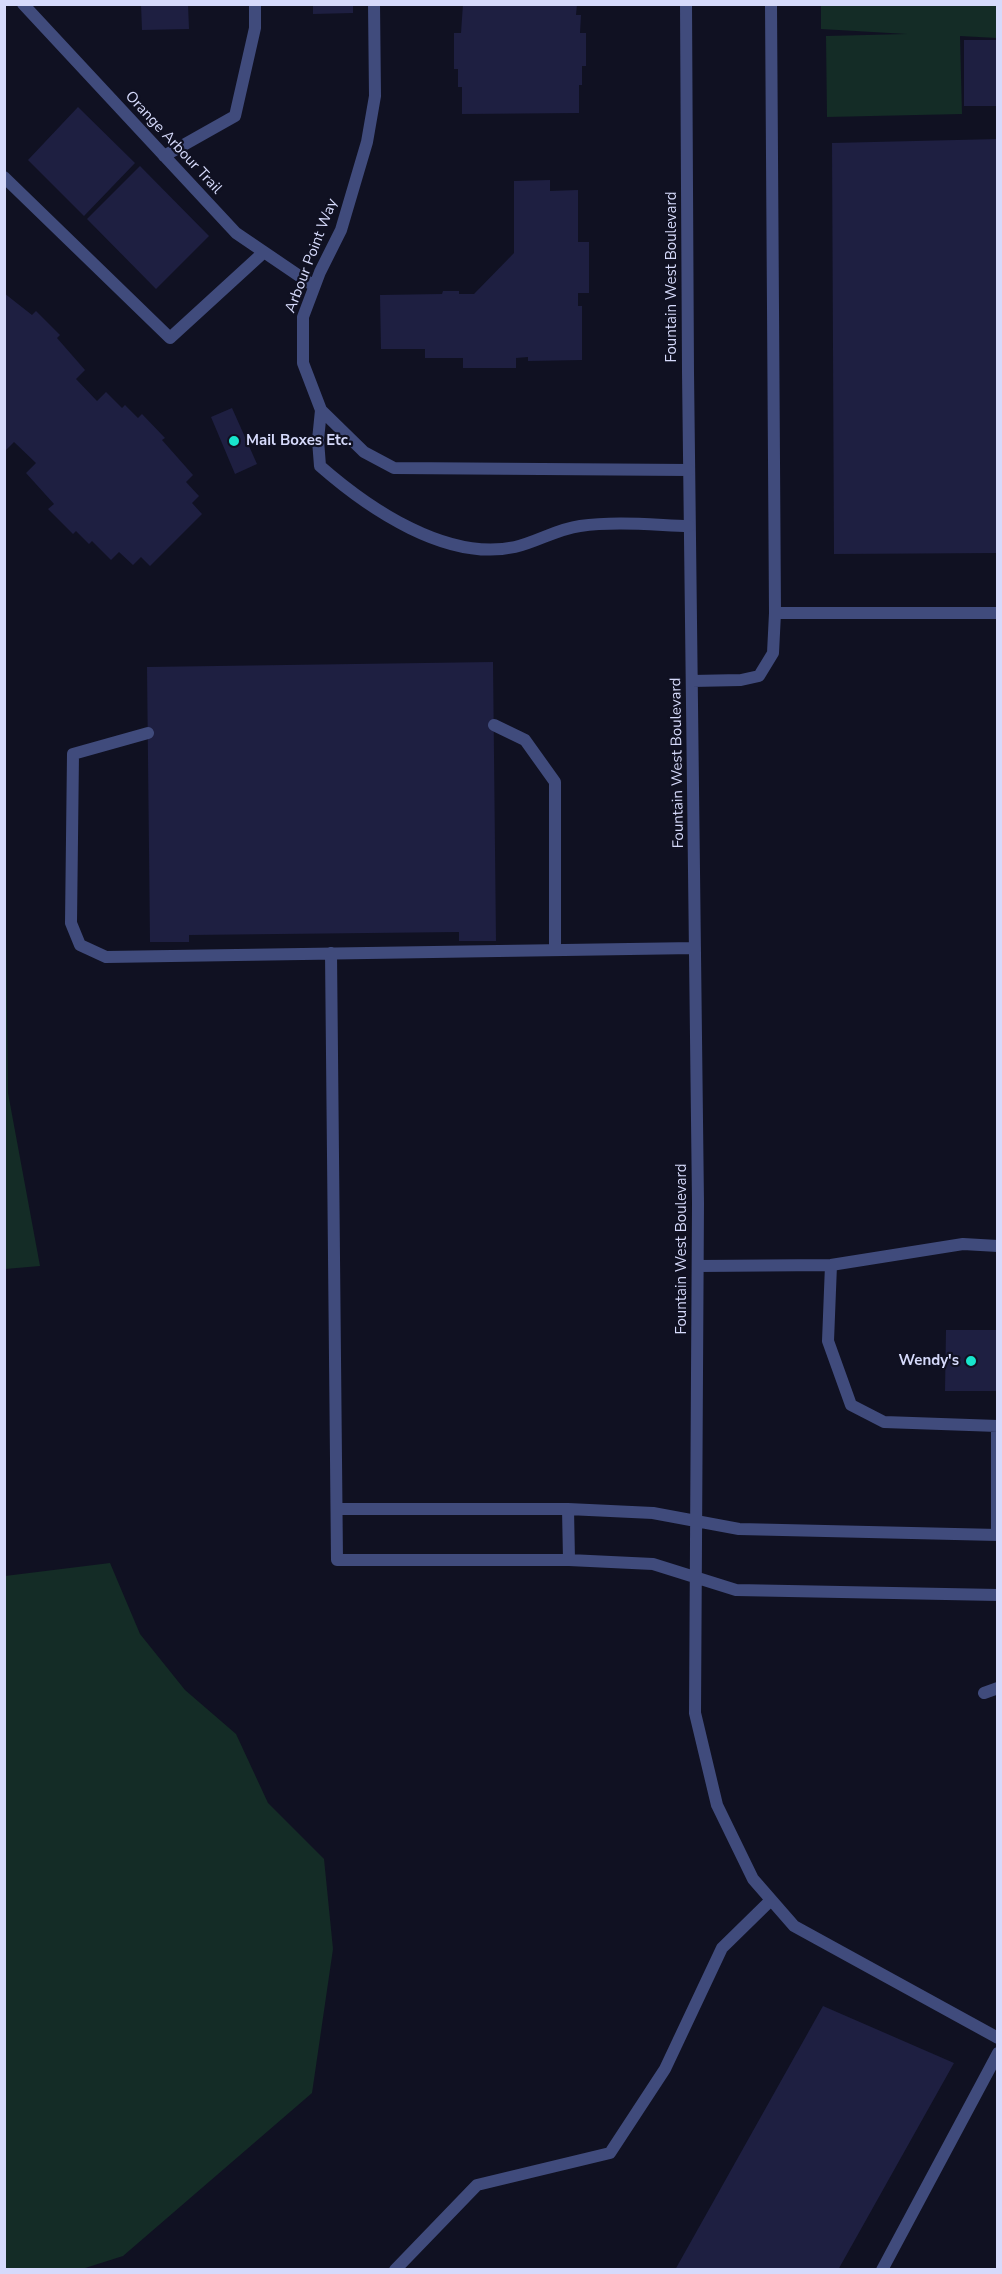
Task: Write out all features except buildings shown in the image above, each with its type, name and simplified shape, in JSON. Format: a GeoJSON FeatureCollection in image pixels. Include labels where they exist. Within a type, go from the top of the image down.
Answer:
{"type":"FeatureCollection","features":[{"type":"Feature","properties":{"kind":"street","name":"Orange Arbour Trail"},"geometry":{"type":"LineString","coordinates":[[24,4],[236,233],[314,286]]}},
{"type":"Feature","properties":{"kind":"street"},"geometry":{"type":"LineString","coordinates":[[164,156],[235,116],[255,28],[255,4]]}},
{"type":"Feature","properties":{"kind":"street","name":"Arbour Point Way"},"geometry":{"type":"LineString","coordinates":[[374,4],[375,96],[367,142],[341,230],[314,286],[303,318],[303,363],[321,410],[364,452],[394,468],[689,470]]}},
{"type":"Feature","properties":{"kind":"street","name":"Fountain West Boulevard"},"geometry":{"type":"LineString","coordinates":[[687,4],[689,526],[698,1266],[695,1713],[717,1804],[753,1879],[794,1926],[998,2038]]}},
{"type":"Feature","properties":{"kind":"street"},"geometry":{"type":"LineString","coordinates":[[692,681],[741,680],[759,676],[772,653],[775,613],[771,4]]}},
{"type":"Feature","properties":{"kind":"street"},"geometry":{"type":"LineString","coordinates":[[4,177],[170,338],[264,252]]}},
{"type":"Feature","properties":{"kind":"street","name":"Arbour Point Way"},"geometry":{"type":"LineString","coordinates":[[321,410],[318,440],[320,466],[348,491],[400,521],[448,544],[479,550],[516,547],[580,525],[689,526]]}},
{"type":"Feature","properties":{"kind":"street"},"geometry":{"type":"LineString","coordinates":[[775,613],[998,613]]}},
{"type":"Feature","properties":{"kind":"street"},"geometry":{"type":"LineString","coordinates":[[494,725],[525,740],[555,782],[555,950]]}},
{"type":"Feature","properties":{"kind":"street"},"geometry":{"type":"LineString","coordinates":[[148,733],[73,754],[71,923],[80,945],[106,957],[695,948]]}},
{"type":"Feature","properties":{"kind":"street"},"geometry":{"type":"LineString","coordinates":[[331,953],[337,1560],[569,1560],[653,1564],[696,1580],[736,1590],[998,1595]]}},
{"type":"Feature","properties":{"kind":"street"},"geometry":{"type":"LineString","coordinates":[[698,1266],[831,1265],[963,1244],[998,1246]]}},
{"type":"Feature","properties":{"kind":"street"},"geometry":{"type":"LineString","coordinates":[[337,1509],[568,1509],[653,1513],[739,1529],[997,1535],[997,1426],[884,1422],[850,1405],[828,1341],[831,1265]]}},
{"type":"Feature","properties":{"kind":"street"},"geometry":{"type":"LineString","coordinates":[[568,1509],[569,1560]]}},
{"type":"Feature","properties":{"kind":"street"},"geometry":{"type":"LineString","coordinates":[[984,1693],[998,1688]]}},
{"type":"Feature","properties":{"kind":"street"},"geometry":{"type":"LineString","coordinates":[[395,2270],[477,2185],[610,2153],[665,2069],[723,1948],[771,1900]]}},
{"type":"Feature","properties":{"kind":"street"},"geometry":{"type":"LineString","coordinates":[[882,2270],[998,2053]]}},
{"type":"Feature","properties":{"kind":"green space"},"geometry":{"type":"Polygon","coordinates":[[[821,5],[997,5],[997,38],[960,36],[962,114],[827,117],[826,36],[907,34],[821,29],[821,5]]]}},
{"type":"Feature","properties":{"kind":"green space"},"geometry":{"type":"Polygon","coordinates":[[[4,770],[8,1093],[40,1266],[5,1269],[4,770]]]}},
{"type":"Feature","properties":{"kind":"green space"},"geometry":{"type":"Polygon","coordinates":[[[110,1563],[140,1634],[185,1690],[236,1734],[268,1803],[324,1859],[333,1949],[312,2093],[123,2256],[82,2269],[5,2269],[5,1576],[110,1563]]]}},
{"type":"Feature","properties":{"kind":"place","name":"Mail Boxes Etc."},"geometry":{"type":"Point","coordinates":[234,441]}},
{"type":"Feature","properties":{"kind":"place","name":"Wendy's"},"geometry":{"type":"Point","coordinates":[971,1361]}}]}
